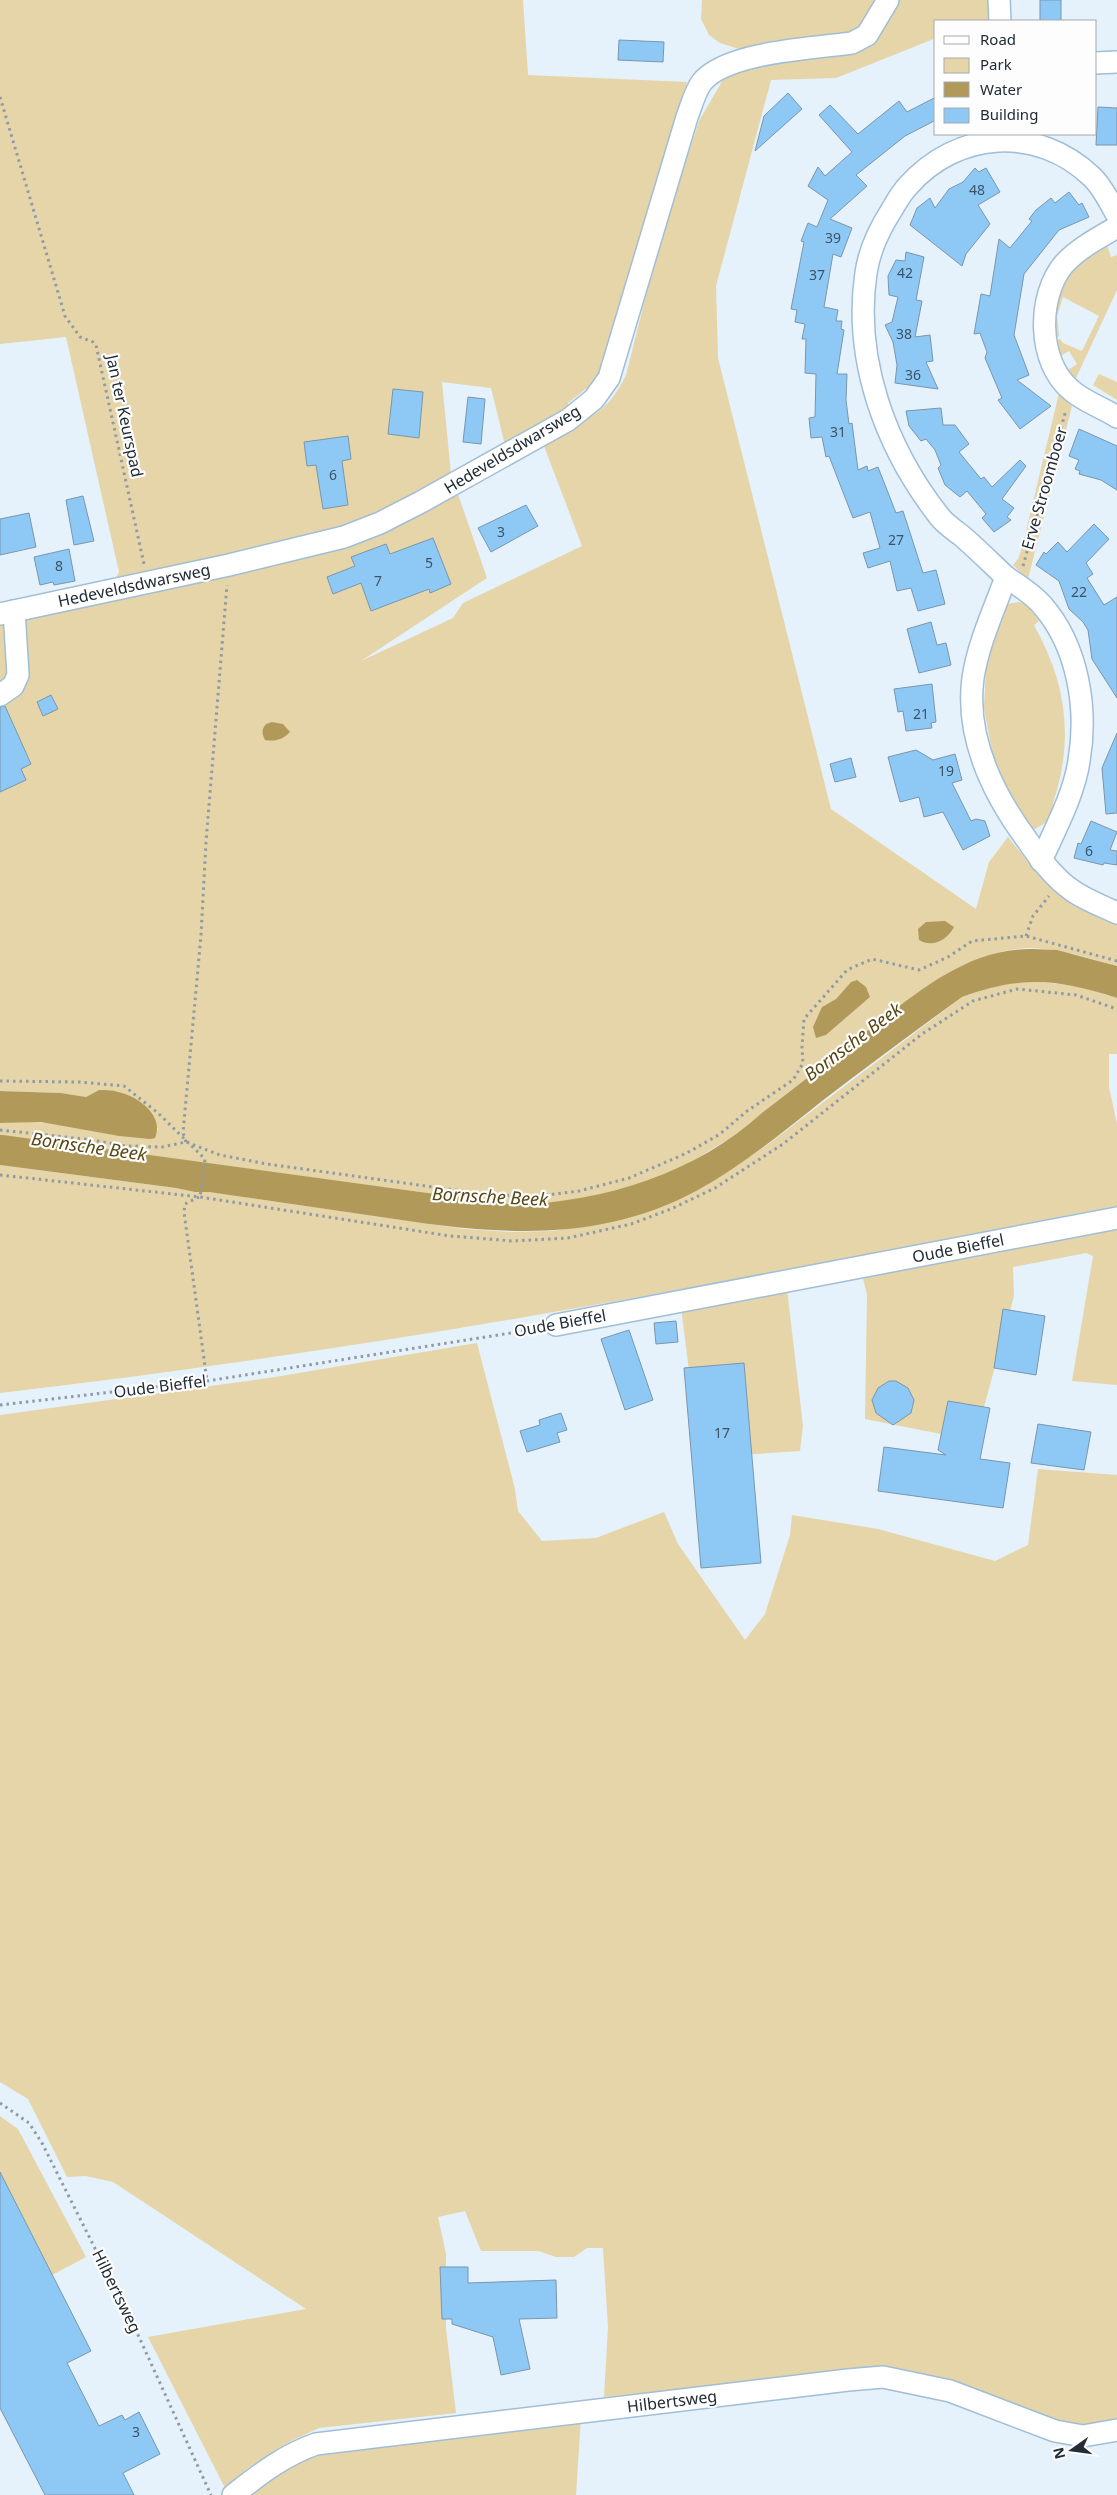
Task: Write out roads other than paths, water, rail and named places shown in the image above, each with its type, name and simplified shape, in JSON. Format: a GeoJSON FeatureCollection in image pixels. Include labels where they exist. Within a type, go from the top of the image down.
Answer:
{"type":"FeatureCollection","features":[{"type":"Feature","properties":{"kind":"street","name":"Hedeveldsdwarsweg"},"geometry":{"type":"LineString","coordinates":[[0,695],[13,686],[18,675],[7,612],[149,583],[344,537],[380,523],[491,464],[568,420],[594,399],[609,378],[687,117],[702,82],[716,70],[744,58],[852,43],[867,35],[888,0]]}},
{"type":"Feature","properties":{"kind":"street"},"geometry":{"type":"LineString","coordinates":[[999,0],[1000,20]]}},
{"type":"Feature","properties":{"kind":"street"},"geometry":{"type":"LineString","coordinates":[[1097,62],[1117,62]]}},
{"type":"Feature","properties":{"kind":"street"},"geometry":{"type":"LineString","coordinates":[[1041,861],[1070,794],[1079,761],[1082,723],[1079,688],[1067,642],[1042,605],[940,518],[895,445],[876,400],[868,363],[863,302],[866,272],[873,245],[907,186],[923,170],[948,154],[972,145],[1010,136],[1034,143],[1072,162],[1093,177],[1117,214]]}},
{"type":"Feature","properties":{"kind":"street"},"geometry":{"type":"LineString","coordinates":[[1117,227],[1080,249],[1064,265],[1050,286],[1044,310],[1045,342],[1056,370],[1070,390],[1117,417]]}},
{"type":"Feature","properties":{"kind":"street"},"geometry":{"type":"LineString","coordinates":[[1012,581],[986,630],[973,679],[975,731],[988,777],[1004,808],[1041,861],[1073,891],[1117,913]]}},
{"type":"Feature","properties":{"kind":"street","name":"Oude Bieffel"},"geometry":{"type":"LineString","coordinates":[[556,1325],[1117,1218]]}},
{"type":"Feature","properties":{"kind":"street","name":"Hilbertsweg"},"geometry":{"type":"LineString","coordinates":[[233,2495],[277,2462],[297,2451],[316,2444],[883,2377],[950,2390],[1064,2433],[1082,2436],[1117,2430]]}},
{"type":"Feature","properties":{"kind":"water"},"geometry":{"type":"Polygon","coordinates":[[[272,722],[283,724],[290,732],[273,741],[265,740],[263,728],[266,724],[272,722]]]}},
{"type":"Feature","properties":{"kind":"water"},"geometry":{"type":"Polygon","coordinates":[[[945,921],[954,927],[944,939],[934,943],[919,940],[918,929],[926,922],[945,921]]]}},
{"type":"Feature","properties":{"kind":"water","name":"Bornsche Beek"},"geometry":{"type":"Polygon","coordinates":[[[1057,950],[1117,966],[1117,998],[1076,987],[1040,982],[1003,985],[962,997],[731,1170],[698,1190],[658,1208],[619,1220],[579,1228],[538,1231],[457,1227],[0,1165],[0,1135],[3,1135],[515,1205],[583,1198],[648,1180],[679,1168],[708,1152],[737,1134],[904,1003],[943,976],[986,956],[1009,951],[1057,950]]]}},
{"type":"Feature","properties":{"kind":"water"},"geometry":{"type":"Polygon","coordinates":[[[857,980],[866,987],[870,997],[826,1035],[816,1038],[813,1027],[822,1007],[836,999],[851,982],[857,980]]]}},
{"type":"Feature","properties":{"kind":"water"},"geometry":{"type":"Polygon","coordinates":[[[99,1090],[126,1094],[148,1108],[156,1122],[155,1138],[119,1136],[41,1122],[0,1123],[0,1091],[61,1093],[86,1097],[99,1090]]]}}]}
